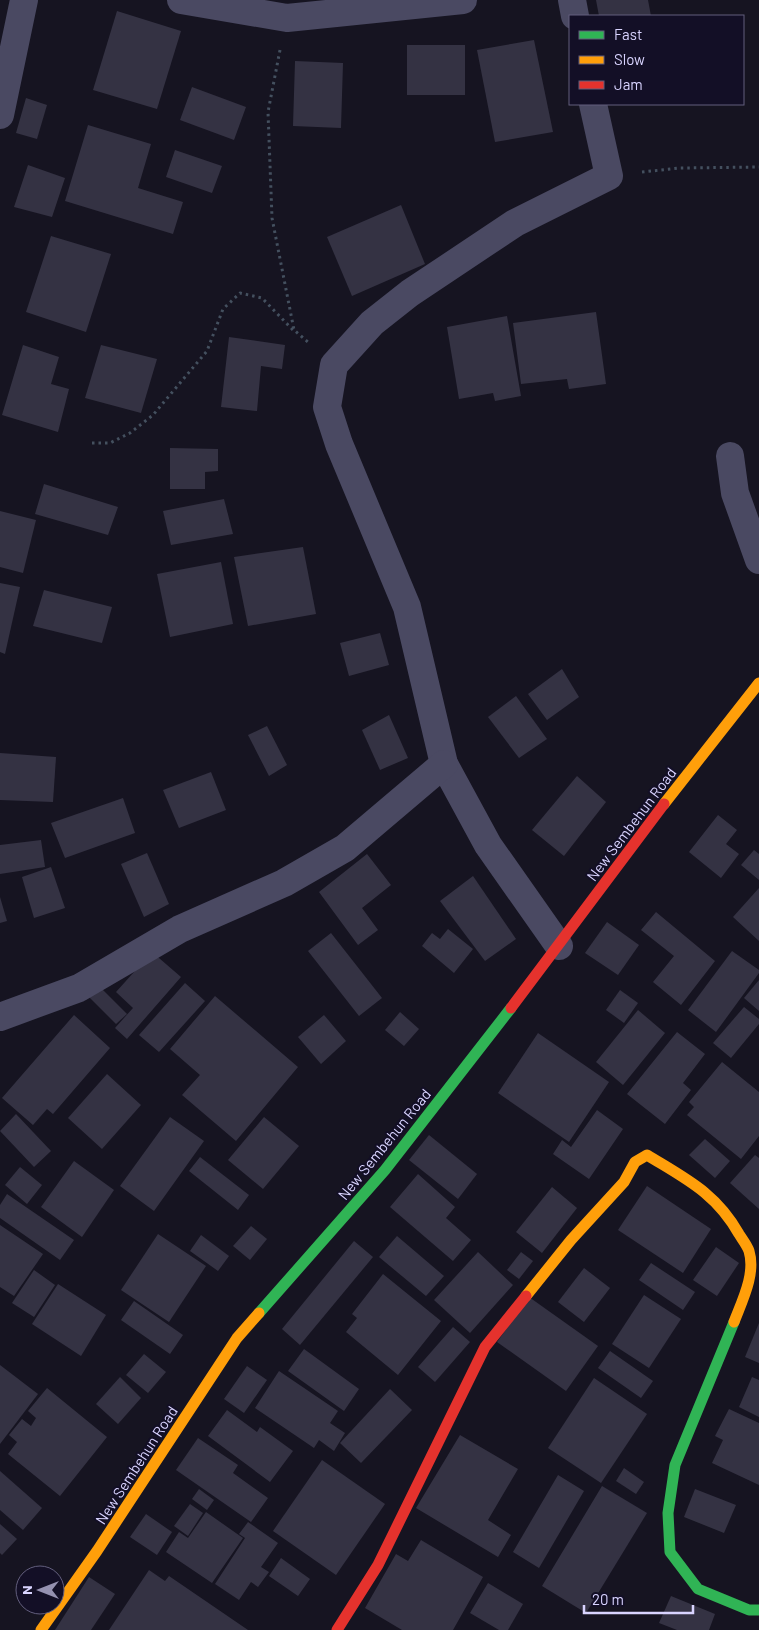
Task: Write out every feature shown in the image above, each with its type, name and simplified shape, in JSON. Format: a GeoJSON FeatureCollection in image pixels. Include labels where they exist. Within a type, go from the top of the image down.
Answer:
{"type":"FeatureCollection","features":[{"type":"Feature","properties":{"kind":"street"},"geometry":{"type":"LineString","coordinates":[[0,115],[24,0]]}},
{"type":"Feature","properties":{"kind":"street"},"geometry":{"type":"LineString","coordinates":[[181,0],[286,18],[463,0]]}},
{"type":"Feature","properties":{"kind":"street"},"geometry":{"type":"LineString","coordinates":[[572,0],[575,15]]}},
{"type":"Feature","properties":{"kind":"street"},"geometry":{"type":"LineString","coordinates":[[559,946],[488,845],[444,764],[407,607],[339,444],[327,407],[334,365],[372,323],[418,288],[515,223],[609,176],[593,105]]}},
{"type":"Feature","properties":{"kind":"street"},"geometry":{"type":"LineString","coordinates":[[730,456],[735,493],[759,560]]}},
{"type":"Feature","properties":{"kind":"street","name":"New Sembehun Road"},"geometry":{"type":"LineString","coordinates":[[40,1630],[97,1551],[238,1338],[385,1170],[559,946],[638,838],[759,683]]}},
{"type":"Feature","properties":{"kind":"street"},"geometry":{"type":"LineString","coordinates":[[0,1017],[79,988],[180,928],[284,883],[345,848],[444,764]]}},
{"type":"Feature","properties":{"kind":"street"},"geometry":{"type":"LineString","coordinates":[[337,1630],[378,1565],[485,1347],[571,1240],[624,1182],[635,1162],[647,1155],[704,1190],[730,1218],[749,1251],[750,1270],[745,1295],[675,1466],[668,1512],[670,1552],[698,1589],[750,1610],[759,1610]]}},
{"type":"Feature","properties":{"kind":"path"},"geometry":{"type":"LineString","coordinates":[[286,18],[268,112],[272,218],[294,330]]}},
{"type":"Feature","properties":{"kind":"path"},"geometry":{"type":"LineString","coordinates":[[609,176],[680,168],[759,167]]}},
{"type":"Feature","properties":{"kind":"path"},"geometry":{"type":"LineString","coordinates":[[92,443],[110,443],[130,433],[153,415],[207,350],[222,310],[240,293],[262,298],[294,330],[334,365]]}},
{"type":"Feature","properties":{"kind":"building"},"geometry":{"type":"Polygon","coordinates":[[[596,0],[648,0],[651,15],[599,15],[596,0]]]}},
{"type":"Feature","properties":{"kind":"building"},"geometry":{"type":"Polygon","coordinates":[[[117,11],[181,31],[157,109],[93,90],[117,11]]]}},
{"type":"Feature","properties":{"kind":"building"},"geometry":{"type":"Polygon","coordinates":[[[534,40],[553,132],[495,142],[477,50],[534,40]]]}},
{"type":"Feature","properties":{"kind":"building"},"geometry":{"type":"Polygon","coordinates":[[[407,45],[465,45],[465,95],[407,95],[407,45]]]}},
{"type":"Feature","properties":{"kind":"building"},"geometry":{"type":"Polygon","coordinates":[[[295,61],[343,63],[341,128],[293,126],[295,61]]]}},
{"type":"Feature","properties":{"kind":"building"},"geometry":{"type":"Polygon","coordinates":[[[192,87],[246,107],[234,140],[180,120],[192,87]]]}},
{"type":"Feature","properties":{"kind":"building"},"geometry":{"type":"Polygon","coordinates":[[[26,98],[47,105],[37,139],[16,133],[26,98]]]}},
{"type":"Feature","properties":{"kind":"building"},"geometry":{"type":"Polygon","coordinates":[[[88,125],[151,144],[138,188],[183,202],[173,234],[65,201],[88,125]]]}},
{"type":"Feature","properties":{"kind":"building"},"geometry":{"type":"Polygon","coordinates":[[[175,150],[222,166],[212,193],[166,177],[175,150]]]}},
{"type":"Feature","properties":{"kind":"building"},"geometry":{"type":"Polygon","coordinates":[[[28,165],[65,178],[52,217],[14,207],[28,165]]]}},
{"type":"Feature","properties":{"kind":"building"},"geometry":{"type":"Polygon","coordinates":[[[401,205],[425,264],[352,296],[327,237],[401,205]]]}},
{"type":"Feature","properties":{"kind":"building"},"geometry":{"type":"Polygon","coordinates":[[[51,236],[111,254],[86,332],[26,312],[51,236]]]}},
{"type":"Feature","properties":{"kind":"building"},"geometry":{"type":"Polygon","coordinates":[[[596,312],[606,384],[569,389],[567,379],[521,384],[513,323],[596,312]]]}},
{"type":"Feature","properties":{"kind":"building"},"geometry":{"type":"Polygon","coordinates":[[[507,316],[521,396],[495,401],[493,393],[459,399],[447,327],[507,316]]]}},
{"type":"Feature","properties":{"kind":"building"},"geometry":{"type":"Polygon","coordinates":[[[229,337],[285,345],[282,369],[261,366],[257,411],[221,407],[229,337]]]}},
{"type":"Feature","properties":{"kind":"building"},"geometry":{"type":"Polygon","coordinates":[[[23,345],[59,357],[51,384],[69,389],[58,432],[2,415],[23,345]]]}},
{"type":"Feature","properties":{"kind":"building"},"geometry":{"type":"Polygon","coordinates":[[[101,345],[157,359],[141,413],[85,398],[101,345]]]}},
{"type":"Feature","properties":{"kind":"building"},"geometry":{"type":"Polygon","coordinates":[[[170,448],[218,449],[218,471],[205,472],[205,489],[170,489],[170,448]]]}},
{"type":"Feature","properties":{"kind":"building"},"geometry":{"type":"Polygon","coordinates":[[[44,484],[118,507],[108,535],[35,514],[44,484]]]}},
{"type":"Feature","properties":{"kind":"building"},"geometry":{"type":"Polygon","coordinates":[[[224,499],[233,534],[171,545],[163,511],[224,499]]]}},
{"type":"Feature","properties":{"kind":"building"},"geometry":{"type":"Polygon","coordinates":[[[0,511],[36,520],[23,573],[0,567],[0,511]]]}},
{"type":"Feature","properties":{"kind":"building"},"geometry":{"type":"Polygon","coordinates":[[[303,547],[316,614],[248,626],[234,557],[303,547]]]}},
{"type":"Feature","properties":{"kind":"building"},"geometry":{"type":"Polygon","coordinates":[[[221,562],[233,624],[170,637],[157,574],[221,562]]]}},
{"type":"Feature","properties":{"kind":"building"},"geometry":{"type":"Polygon","coordinates":[[[0,583],[20,587],[5,654],[0,652],[0,583]]]}},
{"type":"Feature","properties":{"kind":"building"},"geometry":{"type":"Polygon","coordinates":[[[44,590],[112,607],[102,643],[33,626],[44,590]]]}},
{"type":"Feature","properties":{"kind":"building"},"geometry":{"type":"Polygon","coordinates":[[[380,633],[389,665],[349,676],[340,643],[380,633]]]}},
{"type":"Feature","properties":{"kind":"building"},"geometry":{"type":"Polygon","coordinates":[[[562,669],[579,697],[547,720],[528,694],[562,669]]]}},
{"type":"Feature","properties":{"kind":"building"},"geometry":{"type":"Polygon","coordinates":[[[516,696],[547,739],[519,758],[488,717],[516,696]]]}},
{"type":"Feature","properties":{"kind":"building"},"geometry":{"type":"Polygon","coordinates":[[[389,715],[408,758],[380,770],[362,730],[389,715]]]}},
{"type":"Feature","properties":{"kind":"building"},"geometry":{"type":"Polygon","coordinates":[[[267,726],[287,765],[269,776],[248,735],[267,726]]]}},
{"type":"Feature","properties":{"kind":"building"},"geometry":{"type":"Polygon","coordinates":[[[0,753],[56,757],[53,802],[0,800],[0,753]]]}},
{"type":"Feature","properties":{"kind":"building"},"geometry":{"type":"Polygon","coordinates":[[[211,772],[226,810],[179,828],[163,790],[211,772]]]}},
{"type":"Feature","properties":{"kind":"building"},"geometry":{"type":"Polygon","coordinates":[[[577,776],[606,802],[564,856],[532,830],[577,776]]]}},
{"type":"Feature","properties":{"kind":"building"},"geometry":{"type":"Polygon","coordinates":[[[123,798],[135,833],[65,858],[51,823],[123,798]]]}},
{"type":"Feature","properties":{"kind":"building"},"geometry":{"type":"Polygon","coordinates":[[[718,815],[737,830],[726,844],[739,854],[721,878],[689,852],[718,815]]]}},
{"type":"Feature","properties":{"kind":"building"},"geometry":{"type":"Polygon","coordinates":[[[41,840],[45,867],[0,874],[0,845],[41,840]]]}},
{"type":"Feature","properties":{"kind":"building"},"geometry":{"type":"Polygon","coordinates":[[[754,850],[759,854],[759,880],[741,865],[754,850]]]}},
{"type":"Feature","properties":{"kind":"building"},"geometry":{"type":"Polygon","coordinates":[[[147,853],[169,904],[144,917],[121,864],[147,853]]]}},
{"type":"Feature","properties":{"kind":"building"},"geometry":{"type":"Polygon","coordinates":[[[367,854],[391,885],[362,908],[378,930],[358,945],[319,892],[367,854]]]}},
{"type":"Feature","properties":{"kind":"building"},"geometry":{"type":"Polygon","coordinates":[[[51,867],[65,908],[34,918],[22,877],[51,867]]]}},
{"type":"Feature","properties":{"kind":"building"},"geometry":{"type":"Polygon","coordinates":[[[473,876],[516,939],[485,961],[440,901],[473,876]]]}},
{"type":"Feature","properties":{"kind":"building"},"geometry":{"type":"Polygon","coordinates":[[[759,888],[759,941],[733,917],[759,888]]]}},
{"type":"Feature","properties":{"kind":"building"},"geometry":{"type":"Polygon","coordinates":[[[0,897],[7,921],[0,923],[0,897]]]}},
{"type":"Feature","properties":{"kind":"building"},"geometry":{"type":"Polygon","coordinates":[[[656,912],[715,961],[681,1005],[653,982],[674,956],[641,930],[656,912]]]}},
{"type":"Feature","properties":{"kind":"building"},"geometry":{"type":"Polygon","coordinates":[[[607,922],[639,945],[618,975],[585,953],[607,922]]]}},
{"type":"Feature","properties":{"kind":"building"},"geometry":{"type":"Polygon","coordinates":[[[448,929],[473,949],[454,973],[422,946],[432,933],[440,939],[448,929]]]}},
{"type":"Feature","properties":{"kind":"building"},"geometry":{"type":"Polygon","coordinates":[[[331,933],[382,998],[359,1016],[308,951],[331,933]]]}},
{"type":"Feature","properties":{"kind":"building"},"geometry":{"type":"Polygon","coordinates":[[[732,951],[759,970],[759,973],[716,1032],[688,1010],[732,951]]]}},
{"type":"Feature","properties":{"kind":"building"},"geometry":{"type":"Polygon","coordinates":[[[152,952],[181,977],[127,1039],[115,1028],[133,1008],[116,992],[152,952]]]}},
{"type":"Feature","properties":{"kind":"building"},"geometry":{"type":"Polygon","coordinates":[[[759,980],[759,1011],[744,998],[759,980]]]}},
{"type":"Feature","properties":{"kind":"building"},"geometry":{"type":"Polygon","coordinates":[[[185,983],[205,1001],[159,1052],[139,1035],[185,983]]]}},
{"type":"Feature","properties":{"kind":"building"},"geometry":{"type":"Polygon","coordinates":[[[98,985],[127,1014],[116,1024],[87,995],[98,985]]]}},
{"type":"Feature","properties":{"kind":"building"},"geometry":{"type":"Polygon","coordinates":[[[620,990],[638,1003],[624,1023],[606,1010],[620,990]]]}},
{"type":"Feature","properties":{"kind":"building"},"geometry":{"type":"Polygon","coordinates":[[[215,996],[298,1067],[236,1141],[182,1095],[200,1075],[170,1049],[215,996]]]}},
{"type":"Feature","properties":{"kind":"building"},"geometry":{"type":"Polygon","coordinates":[[[744,1007],[759,1019],[759,1024],[731,1058],[713,1043],[744,1007]]]}},
{"type":"Feature","properties":{"kind":"building"},"geometry":{"type":"Polygon","coordinates":[[[638,1010],[665,1033],[623,1085],[596,1062],[638,1010]]]}},
{"type":"Feature","properties":{"kind":"building"},"geometry":{"type":"Polygon","coordinates":[[[400,1012],[419,1029],[404,1046],[385,1030],[400,1012]]]}},
{"type":"Feature","properties":{"kind":"building"},"geometry":{"type":"Polygon","coordinates":[[[74,1015],[110,1048],[53,1114],[47,1109],[33,1125],[2,1098],[74,1015]]]}},
{"type":"Feature","properties":{"kind":"building"},"geometry":{"type":"Polygon","coordinates":[[[324,1015],[346,1041],[321,1064],[298,1037],[324,1015]]]}},
{"type":"Feature","properties":{"kind":"building"},"geometry":{"type":"Polygon","coordinates":[[[677,1032],[705,1054],[683,1083],[691,1090],[665,1124],[627,1094],[677,1032]]]}},
{"type":"Feature","properties":{"kind":"building"},"geometry":{"type":"Polygon","coordinates":[[[538,1033],[609,1082],[569,1142],[498,1093],[538,1033]]]}},
{"type":"Feature","properties":{"kind":"building"},"geometry":{"type":"Polygon","coordinates":[[[722,1062],[759,1092],[759,1136],[741,1159],[687,1115],[694,1107],[689,1102],[722,1062]]]}},
{"type":"Feature","properties":{"kind":"building"},"geometry":{"type":"Polygon","coordinates":[[[107,1074],[141,1105],[102,1149],[68,1118],[107,1074]]]}},
{"type":"Feature","properties":{"kind":"building"},"geometry":{"type":"Polygon","coordinates":[[[597,1110],[623,1129],[589,1179],[553,1154],[562,1140],[571,1147],[597,1110]]]}},
{"type":"Feature","properties":{"kind":"building"},"geometry":{"type":"Polygon","coordinates":[[[16,1114],[51,1151],[34,1167],[0,1131],[16,1114]]]}},
{"type":"Feature","properties":{"kind":"building"},"geometry":{"type":"Polygon","coordinates":[[[170,1117],[204,1141],[154,1211],[120,1186],[170,1117]]]}},
{"type":"Feature","properties":{"kind":"building"},"geometry":{"type":"Polygon","coordinates":[[[264,1117],[299,1146],[263,1189],[228,1160],[264,1117]]]}},
{"type":"Feature","properties":{"kind":"building"},"geometry":{"type":"Polygon","coordinates":[[[429,1135],[477,1174],[458,1199],[409,1160],[429,1135]]]}},
{"type":"Feature","properties":{"kind":"building"},"geometry":{"type":"Polygon","coordinates":[[[705,1139],[730,1161],[715,1178],[689,1155],[705,1139]]]}},
{"type":"Feature","properties":{"kind":"building"},"geometry":{"type":"Polygon","coordinates":[[[755,1155],[759,1158],[759,1209],[730,1183],[755,1155]]]}},
{"type":"Feature","properties":{"kind":"building"},"geometry":{"type":"Polygon","coordinates":[[[200,1157],[249,1195],[238,1210],[189,1171],[200,1157]]]}},
{"type":"Feature","properties":{"kind":"building"},"geometry":{"type":"Polygon","coordinates":[[[74,1161],[114,1190],[82,1237],[41,1207],[74,1161]]]}},
{"type":"Feature","properties":{"kind":"building"},"geometry":{"type":"Polygon","coordinates":[[[20,1167],[42,1185],[27,1204],[5,1185],[20,1167]]]}},
{"type":"Feature","properties":{"kind":"building"},"geometry":{"type":"Polygon","coordinates":[[[418,1174],[455,1207],[446,1218],[471,1240],[453,1261],[390,1207],[418,1174]]]}},
{"type":"Feature","properties":{"kind":"building"},"geometry":{"type":"Polygon","coordinates":[[[647,1186],[711,1229],[683,1273],[618,1230],[647,1186]]]}},
{"type":"Feature","properties":{"kind":"building"},"geometry":{"type":"Polygon","coordinates":[[[552,1187],[577,1208],[542,1253],[516,1232],[552,1187]]]}},
{"type":"Feature","properties":{"kind":"building"},"geometry":{"type":"Polygon","coordinates":[[[7,1194],[74,1240],[60,1260],[0,1218],[0,1205],[7,1194]]]}},
{"type":"Feature","properties":{"kind":"building"},"geometry":{"type":"Polygon","coordinates":[[[0,1225],[43,1254],[14,1296],[0,1287],[0,1225]]]}},
{"type":"Feature","properties":{"kind":"building"},"geometry":{"type":"Polygon","coordinates":[[[251,1226],[267,1239],[250,1260],[233,1246],[251,1226]]]}},
{"type":"Feature","properties":{"kind":"building"},"geometry":{"type":"Polygon","coordinates":[[[158,1234],[206,1266],[169,1322],[121,1290],[158,1234]]]}},
{"type":"Feature","properties":{"kind":"building"},"geometry":{"type":"Polygon","coordinates":[[[201,1235],[229,1256],[218,1271],[190,1251],[201,1235]]]}},
{"type":"Feature","properties":{"kind":"building"},"geometry":{"type":"Polygon","coordinates":[[[397,1236],[444,1276],[426,1296],[379,1257],[397,1236]]]}},
{"type":"Feature","properties":{"kind":"building"},"geometry":{"type":"Polygon","coordinates":[[[354,1241],[373,1257],[300,1345],[282,1329],[354,1241]]]}},
{"type":"Feature","properties":{"kind":"building"},"geometry":{"type":"Polygon","coordinates":[[[716,1247],[739,1263],[717,1296],[693,1280],[716,1247]]]}},
{"type":"Feature","properties":{"kind":"building"},"geometry":{"type":"Polygon","coordinates":[[[478,1252],[513,1285],[470,1333],[434,1300],[478,1252]]]}},
{"type":"Feature","properties":{"kind":"building"},"geometry":{"type":"Polygon","coordinates":[[[521,1252],[533,1261],[519,1279],[507,1270],[521,1252]]]}},
{"type":"Feature","properties":{"kind":"building"},"geometry":{"type":"Polygon","coordinates":[[[651,1263],[695,1292],[683,1310],[639,1280],[651,1263]]]}},
{"type":"Feature","properties":{"kind":"building"},"geometry":{"type":"Polygon","coordinates":[[[584,1268],[610,1288],[584,1322],[558,1302],[584,1268]]]}},
{"type":"Feature","properties":{"kind":"building"},"geometry":{"type":"Polygon","coordinates":[[[34,1270],[55,1285],[34,1317],[12,1303],[34,1270]]]}},
{"type":"Feature","properties":{"kind":"building"},"geometry":{"type":"Polygon","coordinates":[[[383,1274],[441,1321],[398,1375],[346,1332],[357,1318],[352,1314],[383,1274]]]}},
{"type":"Feature","properties":{"kind":"building"},"geometry":{"type":"Polygon","coordinates":[[[58,1284],[106,1315],[81,1356],[32,1324],[58,1284]]]}},
{"type":"Feature","properties":{"kind":"building"},"geometry":{"type":"Polygon","coordinates":[[[644,1295],[681,1319],[649,1368],[612,1344],[644,1295]]]}},
{"type":"Feature","properties":{"kind":"building"},"geometry":{"type":"Polygon","coordinates":[[[529,1297],[598,1346],[566,1391],[497,1342],[529,1297]]]}},
{"type":"Feature","properties":{"kind":"building"},"geometry":{"type":"Polygon","coordinates":[[[134,1301],[183,1335],[170,1354],[121,1320],[134,1301]]]}},
{"type":"Feature","properties":{"kind":"building"},"geometry":{"type":"Polygon","coordinates":[[[759,1323],[759,1363],[745,1357],[759,1323]]]}},
{"type":"Feature","properties":{"kind":"building"},"geometry":{"type":"Polygon","coordinates":[[[453,1327],[470,1342],[435,1382],[418,1367],[453,1327]]]}},
{"type":"Feature","properties":{"kind":"building"},"geometry":{"type":"Polygon","coordinates":[[[304,1349],[359,1389],[344,1411],[288,1371],[304,1349]]]}},
{"type":"Feature","properties":{"kind":"building"},"geometry":{"type":"Polygon","coordinates":[[[610,1351],[653,1381],[641,1398],[598,1368],[610,1351]]]}},
{"type":"Feature","properties":{"kind":"building"},"geometry":{"type":"Polygon","coordinates":[[[144,1354],[166,1372],[148,1393],[126,1375],[144,1354]]]}},
{"type":"Feature","properties":{"kind":"building"},"geometry":{"type":"Polygon","coordinates":[[[0,1365],[38,1394],[0,1444],[0,1365]]]}},
{"type":"Feature","properties":{"kind":"building"},"geometry":{"type":"Polygon","coordinates":[[[247,1366],[267,1380],[244,1413],[224,1399],[247,1366]]]}},
{"type":"Feature","properties":{"kind":"building"},"geometry":{"type":"Polygon","coordinates":[[[279,1371],[338,1411],[330,1423],[345,1433],[334,1451],[319,1440],[314,1448],[255,1408],[279,1371]]]}},
{"type":"Feature","properties":{"kind":"building"},"geometry":{"type":"Polygon","coordinates":[[[120,1377],[141,1398],[118,1424],[96,1404],[120,1377]]]}},
{"type":"Feature","properties":{"kind":"building"},"geometry":{"type":"Polygon","coordinates":[[[752,1377],[759,1380],[759,1417],[739,1407],[752,1377]]]}},
{"type":"Feature","properties":{"kind":"building"},"geometry":{"type":"Polygon","coordinates":[[[594,1378],[647,1414],[601,1483],[548,1448],[594,1378]]]}},
{"type":"Feature","properties":{"kind":"building"},"geometry":{"type":"Polygon","coordinates":[[[47,1388],[107,1437],[60,1496],[8,1454],[17,1442],[9,1435],[22,1419],[31,1426],[36,1418],[28,1411],[47,1388]]]}},
{"type":"Feature","properties":{"kind":"building"},"geometry":{"type":"Polygon","coordinates":[[[390,1389],[412,1410],[361,1463],[340,1443],[390,1389]]]}},
{"type":"Feature","properties":{"kind":"building"},"geometry":{"type":"Polygon","coordinates":[[[729,1409],[759,1423],[759,1485],[712,1463],[723,1440],[715,1436],[729,1409]]]}},
{"type":"Feature","properties":{"kind":"building"},"geometry":{"type":"Polygon","coordinates":[[[227,1410],[257,1432],[260,1427],[293,1451],[270,1482],[208,1436],[227,1410]]]}},
{"type":"Feature","properties":{"kind":"building"},"geometry":{"type":"Polygon","coordinates":[[[460,1435],[518,1469],[488,1520],[511,1535],[498,1557],[416,1508],[460,1435]]]}},
{"type":"Feature","properties":{"kind":"building"},"geometry":{"type":"Polygon","coordinates":[[[198,1438],[238,1465],[233,1473],[268,1498],[251,1522],[176,1470],[198,1438]]]}},
{"type":"Feature","properties":{"kind":"building"},"geometry":{"type":"Polygon","coordinates":[[[322,1460],[385,1504],[336,1575],[273,1531],[322,1460]]]}},
{"type":"Feature","properties":{"kind":"building"},"geometry":{"type":"Polygon","coordinates":[[[624,1468],[644,1482],[636,1494],[616,1481],[624,1468]]]}},
{"type":"Feature","properties":{"kind":"building"},"geometry":{"type":"Polygon","coordinates":[[[0,1471],[42,1508],[23,1530],[0,1510],[0,1471]]]}},
{"type":"Feature","properties":{"kind":"building"},"geometry":{"type":"Polygon","coordinates":[[[558,1475],[584,1491],[539,1568],[513,1552],[558,1475]]]}},
{"type":"Feature","properties":{"kind":"building"},"geometry":{"type":"Polygon","coordinates":[[[602,1486],[647,1513],[586,1613],[542,1586],[602,1486]]]}},
{"type":"Feature","properties":{"kind":"building"},"geometry":{"type":"Polygon","coordinates":[[[199,1489],[214,1500],[207,1510],[192,1499],[199,1489]]]}},
{"type":"Feature","properties":{"kind":"building"},"geometry":{"type":"Polygon","coordinates":[[[695,1489],[736,1505],[724,1533],[684,1517],[695,1489]]]}},
{"type":"Feature","properties":{"kind":"building"},"geometry":{"type":"Polygon","coordinates":[[[190,1504],[203,1513],[188,1536],[174,1526],[190,1504]]]}},
{"type":"Feature","properties":{"kind":"building"},"geometry":{"type":"Polygon","coordinates":[[[206,1512],[243,1538],[212,1583],[166,1552],[179,1532],[188,1538],[206,1512]]]}},
{"type":"Feature","properties":{"kind":"building"},"geometry":{"type":"Polygon","coordinates":[[[146,1514],[172,1532],[157,1555],[130,1537],[146,1514]]]}},
{"type":"Feature","properties":{"kind":"building"},"geometry":{"type":"Polygon","coordinates":[[[248,1522],[278,1543],[261,1567],[269,1572],[258,1587],[251,1582],[239,1600],[215,1584],[245,1538],[239,1534],[248,1522]]]}},
{"type":"Feature","properties":{"kind":"building"},"geometry":{"type":"Polygon","coordinates":[[[0,1524],[17,1539],[2,1555],[0,1553],[0,1524]]]}},
{"type":"Feature","properties":{"kind":"building"},"geometry":{"type":"Polygon","coordinates":[[[421,1540],[483,1577],[453,1630],[402,1630],[365,1608],[396,1554],[408,1561],[421,1540]]]}},
{"type":"Feature","properties":{"kind":"building"},"geometry":{"type":"Polygon","coordinates":[[[281,1558],[310,1579],[298,1596],[269,1576],[281,1558]]]}},
{"type":"Feature","properties":{"kind":"building"},"geometry":{"type":"Polygon","coordinates":[[[149,1570],[165,1581],[169,1576],[248,1630],[109,1630],[149,1570]]]}},
{"type":"Feature","properties":{"kind":"building"},"geometry":{"type":"Polygon","coordinates":[[[89,1577],[115,1594],[91,1630],[55,1630],[89,1577]]]}},
{"type":"Feature","properties":{"kind":"building"},"geometry":{"type":"Polygon","coordinates":[[[488,1583],[523,1604],[508,1630],[499,1630],[470,1613],[488,1583]]]}},
{"type":"Feature","properties":{"kind":"building"},"geometry":{"type":"Polygon","coordinates":[[[671,1596],[715,1614],[709,1630],[677,1630],[659,1623],[671,1596]]]}},
{"type":"Feature","properties":{"kind":"traffic: fast"},"geometry":{"type":"LineString","coordinates":[[259,1313],[385,1170],[511,1008]]}},
{"type":"Feature","properties":{"kind":"traffic: fast"},"geometry":{"type":"LineString","coordinates":[[734,1322],[675,1465],[668,1513],[670,1552],[698,1589],[749,1610],[759,1610]]}},
{"type":"Feature","properties":{"kind":"traffic: slow"},"geometry":{"type":"LineString","coordinates":[[664,804],[759,683]]}},
{"type":"Feature","properties":{"kind":"traffic: slow"},"geometry":{"type":"LineString","coordinates":[[526,1296],[571,1240],[624,1182],[635,1162],[647,1155],[710,1197],[730,1220],[747,1247],[751,1260],[751,1269],[744,1296],[734,1322]]}},
{"type":"Feature","properties":{"kind":"traffic: slow"},"geometry":{"type":"LineString","coordinates":[[41,1630],[97,1551],[237,1338],[259,1313]]}},
{"type":"Feature","properties":{"kind":"traffic: jam"},"geometry":{"type":"LineString","coordinates":[[511,1008],[664,804]]}},
{"type":"Feature","properties":{"kind":"traffic: jam"},"geometry":{"type":"LineString","coordinates":[[337,1630],[378,1565],[485,1347],[526,1296]]}}]}
